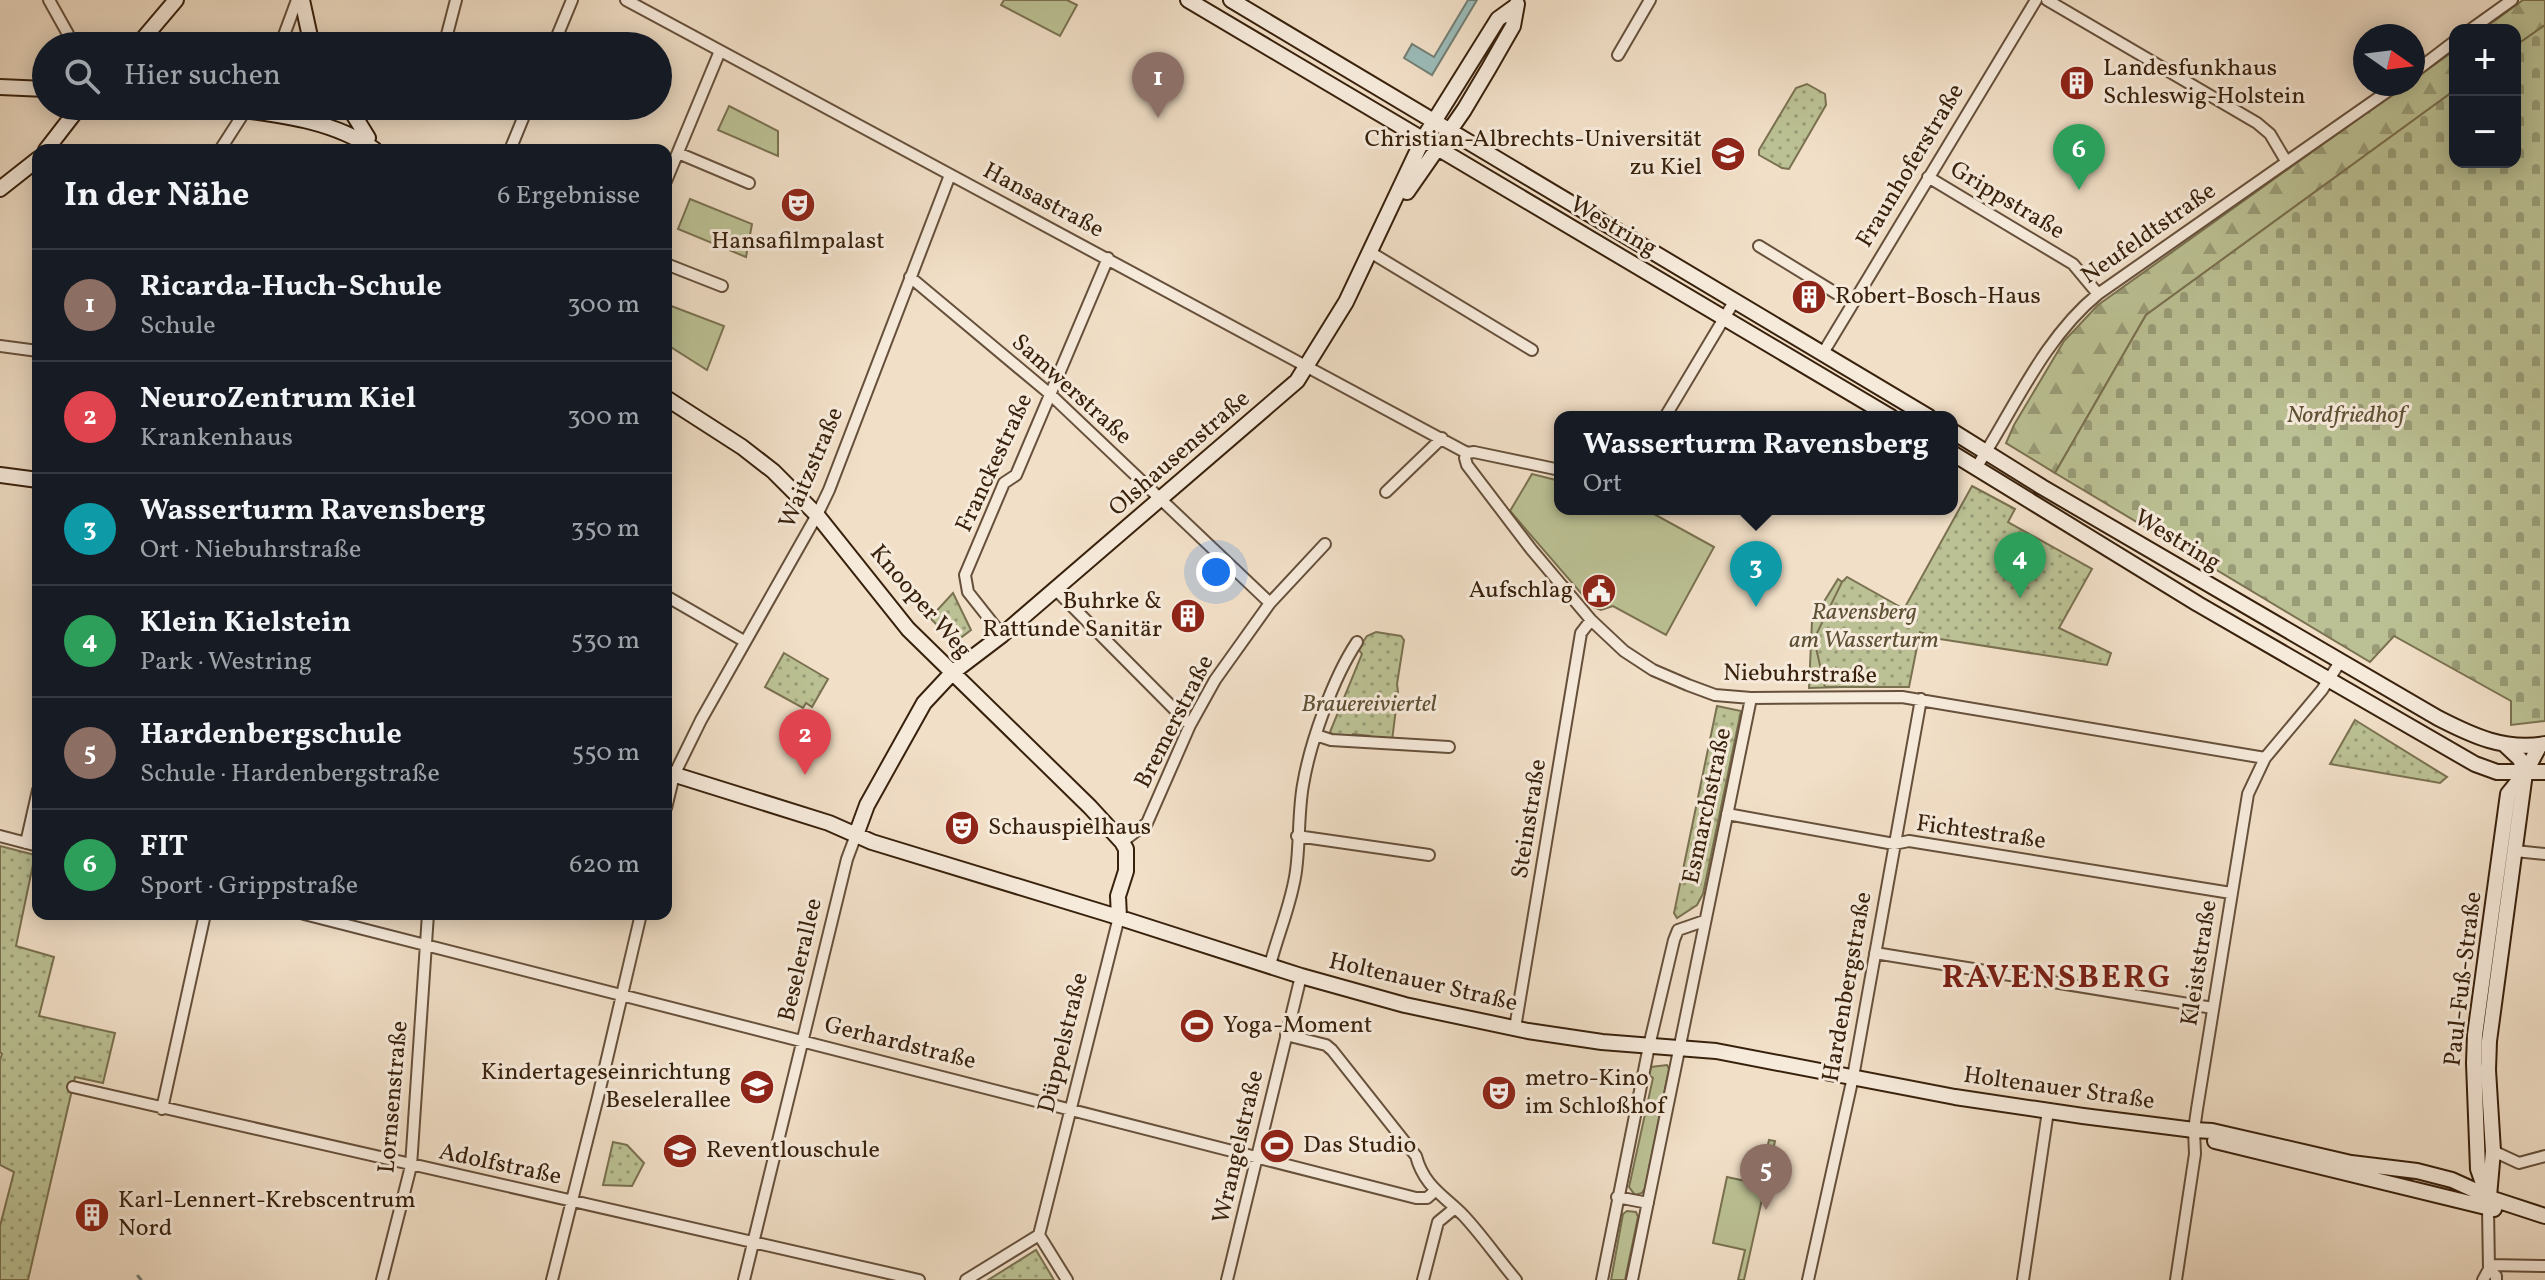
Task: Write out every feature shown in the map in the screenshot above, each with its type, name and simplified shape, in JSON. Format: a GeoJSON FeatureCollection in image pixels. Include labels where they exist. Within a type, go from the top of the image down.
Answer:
{"type":"FeatureCollection","features":[{"type":"Feature","properties":{"kind":"main road"},"geometry":{"type":"LineString","coordinates":[[149,32],[176,0]]}},
{"type":"Feature","properties":{"kind":"main road"},"geometry":{"type":"LineString","coordinates":[[299,0],[308,32]]}},
{"type":"Feature","properties":{"kind":"main road","name":"Westring"},"geometry":{"type":"LineString","coordinates":[[1188,0],[1881,411]]}},
{"type":"Feature","properties":{"kind":"main road","name":"Westring"},"geometry":{"type":"LineString","coordinates":[[1231,0],[1919,411]]}},
{"type":"Feature","properties":{"kind":"main road","name":"Olshausenstraße"},"geometry":{"type":"LineString","coordinates":[[1384,224],[1464,110],[1513,26],[1518,3]]}},
{"type":"Feature","properties":{"kind":"main road","name":"Olshausenstraße"},"geometry":{"type":"LineString","coordinates":[[952,673],[1002,635],[1297,381],[1343,308],[1423,139],[1498,19],[1518,3]]}},
{"type":"Feature","properties":{"kind":"main road"},"geometry":{"type":"LineString","coordinates":[[0,87],[32,87]]}},
{"type":"Feature","properties":{"kind":"main road"},"geometry":{"type":"LineString","coordinates":[[51,144],[69,120]]}},
{"type":"Feature","properties":{"kind":"main road"},"geometry":{"type":"LineString","coordinates":[[304,120],[342,126]]}},
{"type":"Feature","properties":{"kind":"main road"},"geometry":{"type":"LineString","coordinates":[[332,120],[371,144]]}},
{"type":"Feature","properties":{"kind":"main road"},"geometry":{"type":"LineString","coordinates":[[340,120],[342,126]]}},
{"type":"Feature","properties":{"kind":"main road"},"geometry":{"type":"LineString","coordinates":[[357,120],[371,144]]}},
{"type":"Feature","properties":{"kind":"main road"},"geometry":{"type":"LineString","coordinates":[[0,189],[32,164]]}},
{"type":"Feature","properties":{"kind":"main road","name":"Knooper Weg"},"geometry":{"type":"LineString","coordinates":[[672,402],[773,471],[817,515],[908,629],[1090,807],[1125,852]]}},
{"type":"Feature","properties":{"kind":"main road","name":"Westring"},"geometry":{"type":"LineString","coordinates":[[1958,435],[2340,662],[2458,728],[2505,745],[2542,744]]}},
{"type":"Feature","properties":{"kind":"main road","name":"Westring"},"geometry":{"type":"LineString","coordinates":[[1958,457],[2198,604],[2449,749],[2497,772],[2545,772]]}},
{"type":"Feature","properties":{"kind":"main road"},"geometry":{"type":"LineString","coordinates":[[0,475],[32,479]]}},
{"type":"Feature","properties":{"kind":"main road","name":"Beselerallee"},"geometry":{"type":"LineString","coordinates":[[856,835],[867,805],[917,712],[952,673]]}},
{"type":"Feature","properties":{"kind":"main road"},"geometry":{"type":"LineString","coordinates":[[2508,794],[2542,744]]}},
{"type":"Feature","properties":{"kind":"main road"},"geometry":{"type":"LineString","coordinates":[[2505,745],[2520,759],[2525,773],[2515,851]]}},
{"type":"Feature","properties":{"kind":"main road"},"geometry":{"type":"LineString","coordinates":[[2497,772],[2508,794]]}},
{"type":"Feature","properties":{"kind":"main road","name":"Holtenauer Straße"},"geometry":{"type":"LineString","coordinates":[[672,775],[829,823],[872,842],[1114,915],[1301,976],[1405,1005],[1602,1042],[1716,1051],[2048,1111],[2212,1131],[2351,1163],[2417,1171],[2452,1180],[2488,1207],[2545,1219]]}},
{"type":"Feature","properties":{"kind":"main road","name":"Paul-Fuß-Straße"},"geometry":{"type":"LineString","coordinates":[[2488,1207],[2477,1163],[2475,1035],[2508,794]]}},
{"type":"Feature","properties":{"kind":"main road","name":"Paul-Fuß-Straße"},"geometry":{"type":"LineString","coordinates":[[2488,1207],[2493,1173],[2489,1041],[2515,851]]}},
{"type":"Feature","properties":{"kind":"main road","name":"Düppelstraße"},"geometry":{"type":"LineString","coordinates":[[1114,915],[1125,852]]}},
{"type":"Feature","properties":{"kind":"street"},"geometry":{"type":"LineString","coordinates":[[49,0],[67,32]]}},
{"type":"Feature","properties":{"kind":"street"},"geometry":{"type":"LineString","coordinates":[[286,32],[299,0]]}},
{"type":"Feature","properties":{"kind":"street"},"geometry":{"type":"LineString","coordinates":[[448,32],[456,0]]}},
{"type":"Feature","properties":{"kind":"street"},"geometry":{"type":"LineString","coordinates":[[559,32],[572,0]]}},
{"type":"Feature","properties":{"kind":"street","name":"Hansastraße"},"geometry":{"type":"LineString","coordinates":[[626,0],[1442,438]]}},
{"type":"Feature","properties":{"kind":"street"},"geometry":{"type":"LineString","coordinates":[[1618,55],[1650,0]]}},
{"type":"Feature","properties":{"kind":"street","name":"Fraunhoferstraße"},"geometry":{"type":"LineString","coordinates":[[1823,353],[2036,0]]}},
{"type":"Feature","properties":{"kind":"street"},"geometry":{"type":"LineString","coordinates":[[2047,0],[2257,123],[2270,134],[2286,161]]}},
{"type":"Feature","properties":{"kind":"street"},"geometry":{"type":"LineString","coordinates":[[2478,24],[2512,0]]}},
{"type":"Feature","properties":{"kind":"street"},"geometry":{"type":"LineString","coordinates":[[2425,64],[2449,46]]}},
{"type":"Feature","properties":{"kind":"street"},"geometry":{"type":"LineString","coordinates":[[672,167],[720,51]]}},
{"type":"Feature","properties":{"kind":"street","name":"Neufeldtstraße"},"geometry":{"type":"LineString","coordinates":[[1976,468],[2054,340],[2075,312],[2381,96]]}},
{"type":"Feature","properties":{"kind":"street"},"geometry":{"type":"LineString","coordinates":[[224,144],[239,120]]}},
{"type":"Feature","properties":{"kind":"street"},"geometry":{"type":"LineString","coordinates":[[512,144],[522,120]]}},
{"type":"Feature","properties":{"kind":"street"},"geometry":{"type":"LineString","coordinates":[[678,153],[749,183]]}},
{"type":"Feature","properties":{"kind":"street","name":"Waitzstraße"},"geometry":{"type":"LineString","coordinates":[[672,770],[817,515],[950,175]]}},
{"type":"Feature","properties":{"kind":"street","name":"Grippstraße"},"geometry":{"type":"LineString","coordinates":[[1928,177],[2073,264],[2098,294]]}},
{"type":"Feature","properties":{"kind":"street"},"geometry":{"type":"LineString","coordinates":[[1622,258],[1633,239]]}},
{"type":"Feature","properties":{"kind":"street"},"geometry":{"type":"LineString","coordinates":[[1759,246],[1852,303]]}},
{"type":"Feature","properties":{"kind":"street"},"geometry":{"type":"LineString","coordinates":[[1370,252],[1532,350]]}},
{"type":"Feature","properties":{"kind":"street","name":"Franckestraße"},"geometry":{"type":"LineString","coordinates":[[1002,635],[968,592],[965,575],[1004,483],[1016,475],[1108,258]]}},
{"type":"Feature","properties":{"kind":"street"},"geometry":{"type":"LineString","coordinates":[[672,266],[722,286]]}},
{"type":"Feature","properties":{"kind":"street","name":"Samwerstraße"},"geometry":{"type":"LineString","coordinates":[[910,277],[1050,394],[1270,603]]}},
{"type":"Feature","properties":{"kind":"street"},"geometry":{"type":"LineString","coordinates":[[1669,411],[1735,300]]}},
{"type":"Feature","properties":{"kind":"street"},"geometry":{"type":"LineString","coordinates":[[0,346],[32,350]]}},
{"type":"Feature","properties":{"kind":"street"},"geometry":{"type":"LineString","coordinates":[[1386,492],[1442,438],[1467,453],[1554,469]]}},
{"type":"Feature","properties":{"kind":"street","name":"Niebuhrstraße"},"geometry":{"type":"LineString","coordinates":[[1467,453],[1467,465],[1531,549],[1591,620],[1624,651],[1653,670],[1715,695],[1921,699],[2265,758]]}},
{"type":"Feature","properties":{"kind":"street","name":"Bremerstraße"},"geometry":{"type":"LineString","coordinates":[[1125,852],[1147,823],[1190,725],[1215,680],[1270,603],[1325,544]]}},
{"type":"Feature","properties":{"kind":"street"},"geometry":{"type":"LineString","coordinates":[[1055,589],[1190,725]]}},
{"type":"Feature","properties":{"kind":"street"},"geometry":{"type":"LineString","coordinates":[[672,599],[744,641]]}},
{"type":"Feature","properties":{"kind":"street","name":"Steinstraße"},"geometry":{"type":"LineString","coordinates":[[1515,1028],[1581,633],[1591,620]]}},
{"type":"Feature","properties":{"kind":"street"},"geometry":{"type":"LineString","coordinates":[[1270,965],[1294,881],[1303,785],[1316,735],[1357,642]]}},
{"type":"Feature","properties":{"kind":"street"},"geometry":{"type":"LineString","coordinates":[[2330,679],[2340,662]]}},
{"type":"Feature","properties":{"kind":"street","name":"Kleiststraße"},"geometry":{"type":"LineString","coordinates":[[2176,1280],[2195,1154],[2194,1130],[2248,794],[2265,758],[2330,679]]}},
{"type":"Feature","properties":{"kind":"street","name":"Esmarchstraße"},"geometry":{"type":"LineString","coordinates":[[1632,1280],[1751,698]]}},
{"type":"Feature","properties":{"kind":"street","name":"Hardenbergstraße"},"geometry":{"type":"LineString","coordinates":[[1808,1280],[1853,1077],[1921,699]]}},
{"type":"Feature","properties":{"kind":"street"},"geometry":{"type":"LineString","coordinates":[[1316,735],[1331,740],[1449,747]]}},
{"type":"Feature","properties":{"kind":"street","name":"Fichtestraße"},"geometry":{"type":"LineString","coordinates":[[1727,814],[1894,844],[1909,841],[2231,893]]}},
{"type":"Feature","properties":{"kind":"street"},"geometry":{"type":"LineString","coordinates":[[26,843],[32,816]]}},
{"type":"Feature","properties":{"kind":"street","name":"Beselerallee"},"geometry":{"type":"LineString","coordinates":[[744,1280],[845,867],[856,835]]}},
{"type":"Feature","properties":{"kind":"street"},"geometry":{"type":"LineString","coordinates":[[0,836],[32,844]]}},
{"type":"Feature","properties":{"kind":"street"},"geometry":{"type":"LineString","coordinates":[[1297,836],[1429,855]]}},
{"type":"Feature","properties":{"kind":"street"},"geometry":{"type":"LineString","coordinates":[[2515,851],[2545,854]]}},
{"type":"Feature","properties":{"kind":"street","name":"Düppelstraße"},"geometry":{"type":"LineString","coordinates":[[1039,1235],[1114,915]]}},
{"type":"Feature","properties":{"kind":"street"},"geometry":{"type":"LineString","coordinates":[[162,1109],[204,920]]}},
{"type":"Feature","properties":{"kind":"street","name":"Gerhardstraße"},"geometry":{"type":"LineString","coordinates":[[328,920],[1416,1198],[1427,1198],[1436,1190]]}},
{"type":"Feature","properties":{"kind":"street","name":"Lornsenstraße"},"geometry":{"type":"LineString","coordinates":[[382,1280],[411,1166],[428,920]]}},
{"type":"Feature","properties":{"kind":"street"},"geometry":{"type":"LineString","coordinates":[[552,1280],[640,920]]}},
{"type":"Feature","properties":{"kind":"street","name":"Esmarchstraße"},"geometry":{"type":"LineString","coordinates":[[1602,1280],[1649,1046],[1676,933],[1686,925],[1704,921]]}},
{"type":"Feature","properties":{"kind":"street"},"geometry":{"type":"LineString","coordinates":[[1875,953],[2213,1008]]}},
{"type":"Feature","properties":{"kind":"street","name":"Wrangelstraße"},"geometry":{"type":"LineString","coordinates":[[1227,1280],[1301,976]]}},
{"type":"Feature","properties":{"kind":"street"},"geometry":{"type":"LineString","coordinates":[[1286,1035],[1326,1045],[1332,1050],[1416,1156],[1421,1172],[1516,1280]]}},
{"type":"Feature","properties":{"kind":"street","name":"Adolfstraße"},"geometry":{"type":"LineString","coordinates":[[73,1087],[919,1280]]}},
{"type":"Feature","properties":{"kind":"street"},"geometry":{"type":"LineString","coordinates":[[2023,1280],[2048,1111]]}},
{"type":"Feature","properties":{"kind":"street"},"geometry":{"type":"LineString","coordinates":[[2493,1151],[2519,1163],[2542,1158]]}},
{"type":"Feature","properties":{"kind":"street"},"geometry":{"type":"LineString","coordinates":[[1617,1197],[1648,1203]]}},
{"type":"Feature","properties":{"kind":"street"},"geometry":{"type":"LineString","coordinates":[[2483,1280],[2489,1267],[2488,1207]]}},
{"type":"Feature","properties":{"kind":"street"},"geometry":{"type":"LineString","coordinates":[[1423,1280],[1438,1222],[1455,1208]]}},
{"type":"Feature","properties":{"kind":"street"},"geometry":{"type":"LineString","coordinates":[[966,1280],[1039,1235],[1067,1280]]}},
{"type":"Feature","properties":{"kind":"street"},"geometry":{"type":"LineString","coordinates":[[2489,1267],[2544,1266]]}},
{"type":"Feature","properties":{"kind":"street"},"geometry":{"type":"LineString","coordinates":[[2489,1267],[2496,1280]]}},
{"type":"Feature","properties":{"kind":"green space"},"geometry":{"type":"Polygon","coordinates":[[[1004,0],[1067,0],[1077,5],[1060,36],[1001,5],[1004,0]]]}},
{"type":"Feature","properties":{"kind":"green space"},"geometry":{"type":"Polygon","coordinates":[[[2523,0],[2545,0],[2545,25],[2521,42],[2521,24],[2490,24],[2523,0]]]}},
{"type":"Feature","properties":{"kind":"green space","name":"Nordfriedhof"},"geometry":{"type":"Polygon","coordinates":[[[2545,25],[2545,721],[2511,725],[2511,701],[2394,636],[2370,662],[2055,473],[2146,315],[2449,94],[2449,168],[2521,168],[2521,42],[2545,25]]]}},
{"type":"Feature","properties":{"kind":"green space"},"geometry":{"type":"Polygon","coordinates":[[[2449,54],[2449,94],[2146,315],[2055,473],[2006,443],[2064,341],[2098,305],[2390,96],[2425,96],[2425,71],[2449,54]]]}},
{"type":"Feature","properties":{"kind":"green space"},"geometry":{"type":"Polygon","coordinates":[[[1807,84],[1825,94],[1826,105],[1789,169],[1782,168],[1759,155],[1759,150],[1796,88],[1807,84]]]}},
{"type":"Feature","properties":{"kind":"green space"},"geometry":{"type":"Polygon","coordinates":[[[729,106],[778,131],[778,156],[718,130],[729,106]]]}},
{"type":"Feature","properties":{"kind":"green space"},"geometry":{"type":"Polygon","coordinates":[[[690,199],[752,224],[746,257],[678,229],[690,199]]]}},
{"type":"Feature","properties":{"kind":"green space"},"geometry":{"type":"Polygon","coordinates":[[[672,306],[724,326],[707,370],[672,348],[672,306]]]}},
{"type":"Feature","properties":{"kind":"green space"},"geometry":{"type":"Polygon","coordinates":[[[1532,474],[1554,480],[1554,515],[1656,515],[1714,547],[1666,635],[1613,606],[1601,610],[1593,607],[1510,511],[1532,474]]]}},
{"type":"Feature","properties":{"kind":"green space","name":"Ravensberg am Wasserturm"},"geometry":{"type":"Polygon","coordinates":[[[1972,486],[2015,509],[2008,522],[2092,569],[2059,628],[2111,653],[2107,665],[1940,639],[1920,632],[1909,687],[1825,687],[1814,639],[1842,582],[1847,577],[1904,609],[1972,486]]]}},
{"type":"Feature","properties":{"kind":"green space"},"geometry":{"type":"Polygon","coordinates":[[[1838,579],[1858,593],[1841,687],[1809,688],[1812,621],[1838,579]]]}},
{"type":"Feature","properties":{"kind":"green space"},"geometry":{"type":"Polygon","coordinates":[[[953,593],[971,630],[958,640],[952,640],[930,618],[953,593]]]}},
{"type":"Feature","properties":{"kind":"green space","name":"Brauereiviertel"},"geometry":{"type":"Polygon","coordinates":[[[1376,632],[1401,636],[1404,640],[1392,741],[1353,734],[1351,738],[1336,737],[1330,732],[1362,654],[1358,649],[1367,636],[1376,632]]]}},
{"type":"Feature","properties":{"kind":"green space"},"geometry":{"type":"Polygon","coordinates":[[[784,653],[828,679],[812,707],[806,703],[803,708],[765,687],[784,653]]]}},
{"type":"Feature","properties":{"kind":"green space"},"geometry":{"type":"Polygon","coordinates":[[[1717,706],[1741,711],[1703,894],[1697,905],[1677,918],[1674,913],[1717,706]]]}},
{"type":"Feature","properties":{"kind":"green space"},"geometry":{"type":"Polygon","coordinates":[[[2355,720],[2447,777],[2440,783],[2330,764],[2355,720]]]}},
{"type":"Feature","properties":{"kind":"green space"},"geometry":{"type":"Polygon","coordinates":[[[0,846],[32,854],[32,869],[16,946],[54,957],[39,1016],[115,1033],[103,1083],[75,1077],[28,1280],[0,1280],[0,1226],[14,1172],[0,1165],[0,846]]]}},
{"type":"Feature","properties":{"kind":"green space"},"geometry":{"type":"Polygon","coordinates":[[[1667,1065],[1669,1069],[1645,1188],[1635,1195],[1629,1187],[1653,1078],[1649,1075],[1651,1067],[1667,1065]]]}},
{"type":"Feature","properties":{"kind":"green space"},"geometry":{"type":"Polygon","coordinates":[[[1769,1140],[1775,1141],[1744,1280],[1738,1280],[1745,1250],[1713,1243],[1727,1177],[1759,1184],[1769,1140]]]}},
{"type":"Feature","properties":{"kind":"green space"},"geometry":{"type":"Polygon","coordinates":[[[613,1142],[627,1145],[644,1163],[632,1186],[603,1185],[613,1142]]]}},
{"type":"Feature","properties":{"kind":"green space"},"geometry":{"type":"Polygon","coordinates":[[[1636,1212],[1638,1217],[1625,1280],[1611,1280],[1623,1214],[1636,1212]]]}},
{"type":"Feature","properties":{"kind":"green space"},"geometry":{"type":"Polygon","coordinates":[[[1036,1250],[1054,1280],[988,1280],[1036,1250]]]}},
{"type":"Feature","properties":{"kind":"water"},"geometry":{"type":"Polygon","coordinates":[[[1468,0],[1477,0],[1432,75],[1404,58],[1412,44],[1434,57],[1468,0]]]}},
{"type":"Feature","properties":{"kind":"waterway"},"geometry":{"type":"LineString","coordinates":[[138,1276],[141,1280]]}},
{"type":"Feature","properties":{"kind":"place","name":"Landesfunkhaus Schleswig-Holstein"},"geometry":{"type":"Point","coordinates":[2077,83]}},
{"type":"Feature","properties":{"kind":"place","name":"Ricarda-Huch-Schule"},"geometry":{"type":"Point","coordinates":[1158,118]}},
{"type":"Feature","properties":{"kind":"place","name":"Christian-Albrechts-Universität zu Kiel"},"geometry":{"type":"Point","coordinates":[1728,154]}},
{"type":"Feature","properties":{"kind":"place","name":"FIT"},"geometry":{"type":"Point","coordinates":[2079,190]}},
{"type":"Feature","properties":{"kind":"place","name":"Hansafilmpalast"},"geometry":{"type":"Point","coordinates":[798,205]}},
{"type":"Feature","properties":{"kind":"place","name":"Robert-Bosch-Haus"},"geometry":{"type":"Point","coordinates":[1809,297]}},
{"type":"Feature","properties":{"kind":"place","name":"Aufschlag"},"geometry":{"type":"Point","coordinates":[1599,591]}},
{"type":"Feature","properties":{"kind":"place","name":"Klein Kielstein"},"geometry":{"type":"Point","coordinates":[2020,598]}},
{"type":"Feature","properties":{"kind":"place","name":"Wasserturm Ravensberg"},"geometry":{"type":"Point","coordinates":[1756,607]}},
{"type":"Feature","properties":{"kind":"place","name":"Buhrke & Rattunde Sanitär"},"geometry":{"type":"Point","coordinates":[1188,616]}},
{"type":"Feature","properties":{"kind":"place","name":"NeuroZentrum Kiel"},"geometry":{"type":"Point","coordinates":[805,775]}},
{"type":"Feature","properties":{"kind":"place","name":"Schauspielhaus"},"geometry":{"type":"Point","coordinates":[962,828]}},
{"type":"Feature","properties":{"kind":"place","name":"Yoga-Moment"},"geometry":{"type":"Point","coordinates":[1197,1026]}},
{"type":"Feature","properties":{"kind":"place","name":"Kindertageseinrichtung Beselerallee"},"geometry":{"type":"Point","coordinates":[757,1087]}},
{"type":"Feature","properties":{"kind":"place","name":"metro-Kino im Schloßhof"},"geometry":{"type":"Point","coordinates":[1499,1093]}},
{"type":"Feature","properties":{"kind":"place","name":"Das Studio"},"geometry":{"type":"Point","coordinates":[1277,1146]}},
{"type":"Feature","properties":{"kind":"place","name":"Reventlouschule"},"geometry":{"type":"Point","coordinates":[680,1151]}},
{"type":"Feature","properties":{"kind":"place","name":"Hardenbergschule"},"geometry":{"type":"Point","coordinates":[1766,1210]}},
{"type":"Feature","properties":{"kind":"place","name":"Karl-Lennert-Krebscentrum Nord"},"geometry":{"type":"Point","coordinates":[92,1215]}},
{"type":"Feature","properties":{"kind":"district","name":"RAVENSBERG"},"geometry":{"type":"Point","coordinates":[2057,979]}}]}
